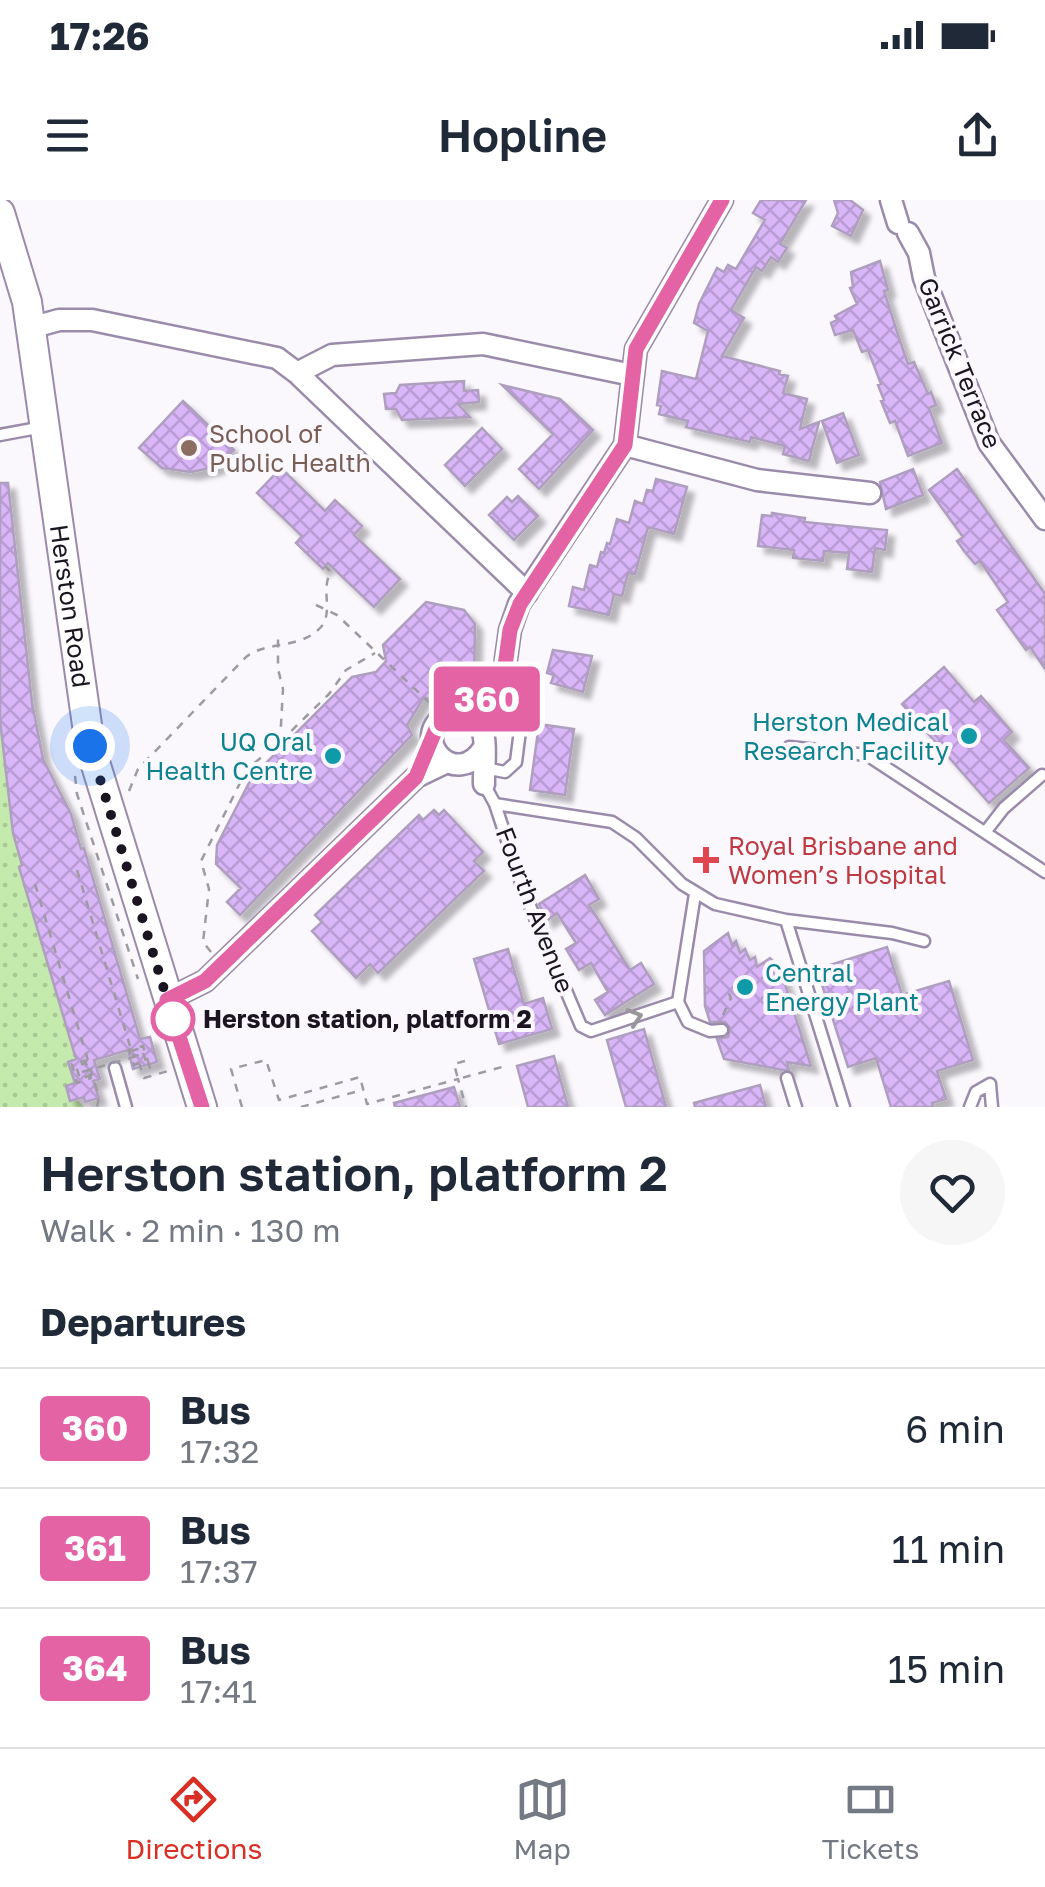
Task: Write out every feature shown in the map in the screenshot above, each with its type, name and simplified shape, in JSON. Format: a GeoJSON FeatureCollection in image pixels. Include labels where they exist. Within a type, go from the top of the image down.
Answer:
{"type":"FeatureCollection","features":[{"type":"Feature","properties":{"kind":"main road","name":"Herston Road"},"geometry":{"type":"LineString","coordinates":[[0,213],[21,278],[30,328],[90,746],[202,1107]]}},
{"type":"Feature","properties":{"kind":"street"},"geometry":{"type":"LineString","coordinates":[[484,758],[510,630],[527,593],[625,445],[632,375],[641,339],[722,200]]}},
{"type":"Feature","properties":{"kind":"street","name":"Garrick Terrace"},"geometry":{"type":"LineString","coordinates":[[891,200],[919,253],[924,278],[989,443],[1045,519]]}},
{"type":"Feature","properties":{"kind":"street"},"geometry":{"type":"LineString","coordinates":[[30,328],[59,320],[92,320],[278,358],[527,593]]}},
{"type":"Feature","properties":{"kind":"street"},"geometry":{"type":"LineString","coordinates":[[297,373],[332,355],[483,344],[632,375]]}},
{"type":"Feature","properties":{"kind":"street"},"geometry":{"type":"LineString","coordinates":[[625,445],[757,480],[870,492]]}},
{"type":"Feature","properties":{"kind":"street"},"geometry":{"type":"LineString","coordinates":[[466,713],[499,695]]}},
{"type":"Feature","properties":{"kind":"street"},"geometry":{"type":"LineString","coordinates":[[167,1000],[205,981],[416,777],[440,719],[456,712],[474,717],[484,758]]}},
{"type":"Feature","properties":{"kind":"street"},"geometry":{"type":"LineString","coordinates":[[432,742],[440,757],[450,764]]}},
{"type":"Feature","properties":{"kind":"street"},"geometry":{"type":"LineString","coordinates":[[416,777],[450,764],[484,758]]}},
{"type":"Feature","properties":{"kind":"lane"},"geometry":{"type":"LineString","coordinates":[[4,434],[45,426]]}},
{"type":"Feature","properties":{"kind":"lane"},"geometry":{"type":"LineString","coordinates":[[484,758],[505,772],[516,762],[522,715],[513,703],[499,695]]}},
{"type":"Feature","properties":{"kind":"lane"},"geometry":{"type":"LineString","coordinates":[[789,747],[867,754],[1045,872]]}},
{"type":"Feature","properties":{"kind":"lane","name":"Fourth Avenue"},"geometry":{"type":"LineString","coordinates":[[484,758],[524,892],[581,1026],[592,1031],[678,1002]]}},
{"type":"Feature","properties":{"kind":"lane"},"geometry":{"type":"LineString","coordinates":[[986,830],[1004,808],[1042,776]]}},
{"type":"Feature","properties":{"kind":"lane"},"geometry":{"type":"LineString","coordinates":[[495,804],[612,822],[636,838],[695,894],[715,904],[786,920],[892,933],[924,941]]}},
{"type":"Feature","properties":{"kind":"lane"},"geometry":{"type":"LineString","coordinates":[[695,894],[678,1002],[688,1022],[710,1032],[720,1028]]}},
{"type":"Feature","properties":{"kind":"lane"},"geometry":{"type":"LineString","coordinates":[[786,920],[844,1107]]}},
{"type":"Feature","properties":{"kind":"lane"},"geometry":{"type":"LineString","coordinates":[[115,1068],[126,1107]]}},
{"type":"Feature","properties":{"kind":"lane"},"geometry":{"type":"LineString","coordinates":[[788,1078],[796,1107]]}},
{"type":"Feature","properties":{"kind":"lane"},"geometry":{"type":"LineString","coordinates":[[970,1107],[976,1092],[990,1084],[992,1107]]}},
{"type":"Feature","properties":{"kind":"path"},"geometry":{"type":"LineString","coordinates":[[129,791],[138,768],[246,657],[259,650],[291,645],[320,627],[327,610],[326,587],[331,572],[325,566]]}},
{"type":"Feature","properties":{"kind":"path"},"geometry":{"type":"LineString","coordinates":[[316,605],[327,610],[424,697]]}},
{"type":"Feature","properties":{"kind":"path"},"geometry":{"type":"LineString","coordinates":[[278,638],[278,669],[283,689],[280,742]]}},
{"type":"Feature","properties":{"kind":"path"},"geometry":{"type":"LineString","coordinates":[[212,953],[203,942],[209,889],[200,861],[247,768],[330,694],[346,670],[376,652]]}},
{"type":"Feature","properties":{"kind":"path"},"geometry":{"type":"LineString","coordinates":[[77,870],[130,1048],[133,1056],[140,1056]]}},
{"type":"Feature","properties":{"kind":"path"},"geometry":{"type":"LineString","coordinates":[[36,884],[87,1058],[91,1078],[77,1082],[72,1064],[87,1058]]}},
{"type":"Feature","properties":{"kind":"path"},"geometry":{"type":"LineString","coordinates":[[720,1028],[731,998],[727,988]]}},
{"type":"Feature","properties":{"kind":"path"},"geometry":{"type":"LineString","coordinates":[[130,1048],[142,1048],[146,1061],[134,1065],[129,1050],[143,1046],[152,1076]]}},
{"type":"Feature","properties":{"kind":"path"},"geometry":{"type":"LineString","coordinates":[[82,1072],[140,1056]]}},
{"type":"Feature","properties":{"kind":"path"},"geometry":{"type":"LineString","coordinates":[[140,1056],[144,1078],[168,1071]]}},
{"type":"Feature","properties":{"kind":"path"},"geometry":{"type":"LineString","coordinates":[[242,1107],[232,1069],[266,1060],[280,1107]]}},
{"type":"Feature","properties":{"kind":"path"},"geometry":{"type":"LineString","coordinates":[[466,1061],[454,1064],[466,1107]]}},
{"type":"Feature","properties":{"kind":"path"},"geometry":{"type":"LineString","coordinates":[[278,1100],[360,1077],[367,1104],[381,1103],[502,1067]]}},
{"type":"Feature","properties":{"kind":"path"},"geometry":{"type":"LineString","coordinates":[[89,1069],[99,1097],[97,1107]]}},
{"type":"Feature","properties":{"kind":"path"},"geometry":{"type":"LineString","coordinates":[[301,1107],[363,1090]]}},
{"type":"Feature","properties":{"kind":"green space"},"geometry":{"type":"Polygon","coordinates":[[[0,720],[13,833],[22,865],[19,867],[76,1059],[68,1062],[75,1083],[66,1087],[70,1101],[76,1099],[84,1107],[0,1107],[0,720]]]}},
{"type":"Feature","properties":{"kind":"building"},"geometry":{"type":"Polygon","coordinates":[[[761,200],[806,200],[780,244],[787,248],[778,262],[771,257],[762,271],[756,267],[731,310],[744,318],[722,356],[788,376],[783,393],[807,399],[800,429],[819,422],[809,461],[783,454],[785,446],[686,427],[688,421],[659,414],[661,406],[657,405],[662,371],[696,379],[708,331],[694,323],[699,304],[717,268],[724,272],[728,265],[736,269],[765,220],[753,213],[761,200]]]}},
{"type":"Feature","properties":{"kind":"building"},"geometry":{"type":"Polygon","coordinates":[[[834,200],[850,200],[863,210],[851,236],[832,226],[838,213],[834,200]]]}},
{"type":"Feature","properties":{"kind":"building"},"geometry":{"type":"Polygon","coordinates":[[[880,261],[888,290],[884,291],[899,338],[908,364],[914,362],[928,394],[931,392],[936,405],[929,408],[942,443],[908,456],[895,421],[890,423],[881,401],[881,384],[868,350],[862,352],[853,330],[835,335],[831,323],[837,320],[835,316],[857,304],[850,288],[851,272],[880,261]]]}},
{"type":"Feature","properties":{"kind":"building"},"geometry":{"type":"Polygon","coordinates":[[[464,381],[464,391],[478,390],[479,402],[458,404],[470,417],[402,420],[396,409],[386,409],[384,394],[396,393],[400,385],[464,381]]]}},
{"type":"Feature","properties":{"kind":"building"},"geometry":{"type":"Polygon","coordinates":[[[502,385],[560,399],[593,430],[539,489],[519,469],[553,434],[502,385]]]}},
{"type":"Feature","properties":{"kind":"building"},"geometry":{"type":"Polygon","coordinates":[[[183,401],[234,450],[216,467],[191,472],[162,468],[139,448],[183,401]]]}},
{"type":"Feature","properties":{"kind":"building"},"geometry":{"type":"Polygon","coordinates":[[[843,413],[859,455],[837,463],[822,421],[843,413]]]}},
{"type":"Feature","properties":{"kind":"building"},"geometry":{"type":"Polygon","coordinates":[[[482,428],[502,449],[465,486],[445,465],[482,428]]]}},
{"type":"Feature","properties":{"kind":"building"},"geometry":{"type":"Polygon","coordinates":[[[281,468],[325,511],[335,500],[362,526],[354,535],[400,579],[374,607],[328,563],[323,569],[296,543],[302,536],[257,493],[281,468]]]}},
{"type":"Feature","properties":{"kind":"building"},"geometry":{"type":"Polygon","coordinates":[[[913,469],[923,495],[886,509],[880,482],[913,469]]]}},
{"type":"Feature","properties":{"kind":"building"},"geometry":{"type":"Polygon","coordinates":[[[957,469],[1045,594],[1045,669],[997,610],[1008,602],[980,561],[975,564],[964,551],[957,541],[963,537],[929,490],[957,469]]]}},
{"type":"Feature","properties":{"kind":"building"},"geometry":{"type":"Polygon","coordinates":[[[656,479],[687,487],[674,534],[648,527],[635,574],[628,573],[622,596],[614,594],[609,615],[569,606],[573,587],[584,590],[590,565],[597,567],[601,552],[610,544],[617,519],[629,523],[635,501],[643,504],[656,479]]]}},
{"type":"Feature","properties":{"kind":"building"},"geometry":{"type":"Polygon","coordinates":[[[0,483],[8,483],[32,703],[43,759],[71,814],[81,849],[84,848],[140,1039],[150,1037],[157,1062],[133,1069],[128,1050],[94,1060],[100,1079],[93,1081],[99,1098],[85,1102],[84,1097],[70,1101],[66,1086],[75,1083],[68,1062],[76,1059],[19,867],[22,865],[13,833],[0,720],[0,483]]]}},
{"type":"Feature","properties":{"kind":"building"},"geometry":{"type":"Polygon","coordinates":[[[518,496],[538,516],[514,540],[489,515],[507,497],[512,502],[518,496]]]}},
{"type":"Feature","properties":{"kind":"building"},"geometry":{"type":"Polygon","coordinates":[[[762,515],[805,518],[804,522],[887,530],[885,550],[875,548],[872,572],[847,569],[849,553],[824,551],[823,561],[793,558],[794,550],[758,546],[762,515]]]}},
{"type":"Feature","properties":{"kind":"building","name":"UQ Oral Health Centre"},"geometry":{"type":"Polygon","coordinates":[[[426,602],[464,610],[475,624],[474,688],[439,704],[424,697],[407,725],[412,735],[240,915],[227,902],[241,888],[216,864],[217,845],[252,777],[352,677],[376,672],[386,661],[383,645],[426,602]]]}},
{"type":"Feature","properties":{"kind":"building"},"geometry":{"type":"Polygon","coordinates":[[[553,650],[592,656],[583,692],[551,683],[554,675],[547,673],[553,650]]]}},
{"type":"Feature","properties":{"kind":"building","name":"Herston Medical Research Facility"},"geometry":{"type":"Polygon","coordinates":[[[944,667],[974,702],[981,696],[1012,732],[1004,740],[1029,768],[989,803],[902,704],[944,667]]]}},
{"type":"Feature","properties":{"kind":"building"},"geometry":{"type":"Polygon","coordinates":[[[539,724],[574,729],[565,795],[530,790],[539,724]]]}},
{"type":"Feature","properties":{"kind":"building"},"geometry":{"type":"Polygon","coordinates":[[[434,810],[439,815],[444,810],[483,852],[474,861],[484,871],[378,973],[370,964],[356,978],[312,931],[322,922],[315,915],[419,815],[423,820],[434,810]]]}},
{"type":"Feature","properties":{"kind":"building"},"geometry":{"type":"Polygon","coordinates":[[[585,875],[599,899],[589,905],[630,970],[641,963],[654,984],[605,1015],[595,1000],[608,992],[591,963],[579,970],[566,949],[576,943],[557,913],[546,921],[539,904],[585,875]]]}},
{"type":"Feature","properties":{"kind":"building","name":"Central Energy Plant"},"geometry":{"type":"Polygon","coordinates":[[[728,933],[740,953],[745,949],[750,960],[755,957],[757,967],[770,958],[780,968],[811,1066],[787,1062],[789,1070],[783,1070],[724,1059],[717,1039],[728,1037],[730,1028],[725,1022],[710,1022],[705,1006],[704,951],[728,933]]]}},
{"type":"Feature","properties":{"kind":"building"},"geometry":{"type":"Polygon","coordinates":[[[887,947],[902,995],[949,981],[973,1060],[937,1071],[946,1099],[932,1103],[933,1107],[891,1107],[876,1058],[848,1067],[817,969],[887,947]]]}},
{"type":"Feature","properties":{"kind":"building"},"geometry":{"type":"Polygon","coordinates":[[[508,949],[524,1004],[543,998],[552,1029],[499,1044],[474,959],[508,949]]]}},
{"type":"Feature","properties":{"kind":"building"},"geometry":{"type":"Polygon","coordinates":[[[644,1029],[666,1107],[626,1107],[607,1040],[644,1029]]]}},
{"type":"Feature","properties":{"kind":"building"},"geometry":{"type":"Polygon","coordinates":[[[554,1056],[568,1107],[528,1107],[517,1066],[554,1056]]]}},
{"type":"Feature","properties":{"kind":"building"},"geometry":{"type":"Polygon","coordinates":[[[760,1085],[766,1107],[695,1107],[694,1103],[760,1085]]]}},
{"type":"Feature","properties":{"kind":"building"},"geometry":{"type":"Polygon","coordinates":[[[454,1087],[460,1107],[395,1107],[394,1103],[454,1087]]]}},
{"type":"Feature","properties":{"kind":"bus line","name":"360"},"geometry":{"type":"LineString","coordinates":[[202,1107],[167,1000],[205,981],[416,777],[440,719],[456,712],[466,713],[502,688],[510,630],[520,604],[625,445],[636,349],[722,200]]}},
{"type":"Feature","properties":{"kind":"place","name":"School of Public Health"},"geometry":{"type":"Point","coordinates":[189,448]}},
{"type":"Feature","properties":{"kind":"place","name":"Herston Medical Research Facility"},"geometry":{"type":"Point","coordinates":[969,736]}},
{"type":"Feature","properties":{"kind":"place","name":"UQ Oral Health Centre"},"geometry":{"type":"Point","coordinates":[333,756]}},
{"type":"Feature","properties":{"kind":"place","name":"Royal Brisbane and Women’s Hospital"},"geometry":{"type":"Point","coordinates":[706,860]}},
{"type":"Feature","properties":{"kind":"place","name":"Central Energy Plant"},"geometry":{"type":"Point","coordinates":[745,987]}},
{"type":"Feature","properties":{"kind":"place","name":"Herston station, platform 2"},"geometry":{"type":"Point","coordinates":[173,1019]}},
{"type":"Feature","properties":{"kind":"route"},"geometry":{"type":"LineString","coordinates":[[90,746],[177,1032],[173,1019]]}}]}
